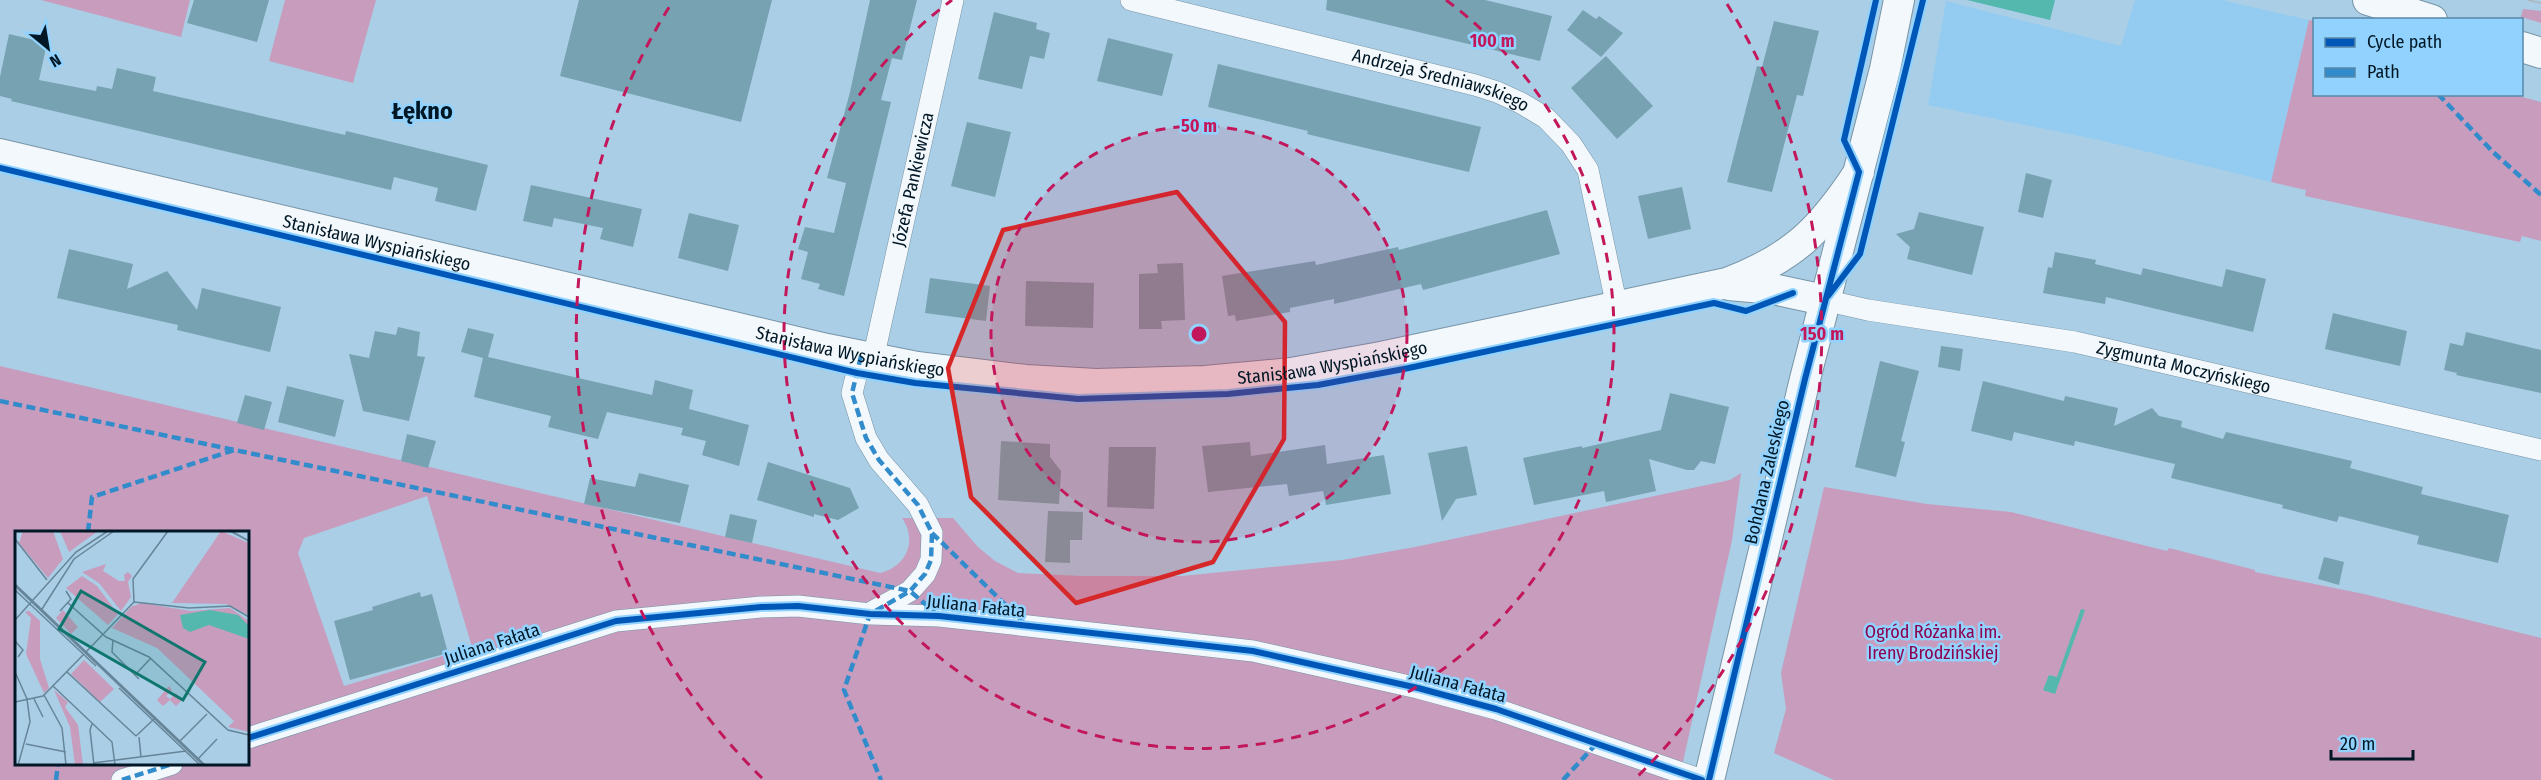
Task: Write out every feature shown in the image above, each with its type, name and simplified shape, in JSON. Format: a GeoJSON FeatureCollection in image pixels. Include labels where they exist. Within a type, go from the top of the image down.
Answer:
{"type":"FeatureCollection","features":[{"type":"Feature","properties":{"kind":"street","name":"Józefa Pankiewicza"},"geometry":{"type":"LineString","coordinates":[[870,614],[910,591],[925,573],[931,560],[932,533],[918,505],[879,460],[866,438],[852,393],[867,357],[953,0]]}},
{"type":"Feature","properties":{"kind":"street","name":"Andrzeja Średniawskiego"},"geometry":{"type":"LineString","coordinates":[[1131,0],[1476,84],[1536,111],[1564,135],[1579,153],[1588,170],[1617,307]]}},
{"type":"Feature","properties":{"kind":"street","name":"Bohdana Zaleskiego"},"geometry":{"type":"LineString","coordinates":[[1709,780],[1824,300],[1858,172],[1899,0]]}},
{"type":"Feature","properties":{"kind":"street"},"geometry":{"type":"LineString","coordinates":[[2368,0],[2426,18]]}},
{"type":"Feature","properties":{"kind":"street"},"geometry":{"type":"LineString","coordinates":[[2523,47],[2541,53]]}},
{"type":"Feature","properties":{"kind":"street","name":"Stanisława Wyspiańskiego"},"geometry":{"type":"LineString","coordinates":[[0,153],[867,357],[917,367],[1037,381],[1095,384],[1205,381],[1291,373],[1711,287],[1755,272],[1799,245],[1830,214],[1858,172]]}},
{"type":"Feature","properties":{"kind":"street","name":"Stanisława Wyspiańskiego"},"geometry":{"type":"LineString","coordinates":[[1711,287],[1758,286],[1824,300]]}},
{"type":"Feature","properties":{"kind":"street","name":"Zygmunta Moczyńskiego"},"geometry":{"type":"LineString","coordinates":[[1824,300],[1868,310],[2075,342],[2541,450]]}},
{"type":"Feature","properties":{"kind":"street","name":"Juliana Fałata"},"geometry":{"type":"LineString","coordinates":[[249,738],[616,621],[761,606],[798,606],[870,614],[950,618],[1253,651],[1408,685],[1496,709],[1702,780]]}},
{"type":"Feature","properties":{"kind":"street"},"geometry":{"type":"LineString","coordinates":[[122,780],[169,765]]}},
{"type":"Feature","properties":{"kind":"highlighted area"},"geometry":{"type":"Polygon","coordinates":[[[1177,192],[1285,322],[1284,439],[1213,562],[1076,603],[971,497],[948,368],[1003,230],[1177,192]]]}},
{"type":"Feature","properties":{"kind":"shaded area"},"geometry":{"type":"Polygon","coordinates":[[[1967,0],[2055,0],[2050,20],[1967,0]]]}},
{"type":"Feature","properties":{"kind":"shaded area"},"geometry":{"type":"Polygon","coordinates":[[[2135,0],[2221,0],[2309,20],[2271,182],[2099,140],[1928,105],[1946,1],[2121,46],[2135,0]]]}},
{"type":"Feature","properties":{"kind":"shaded area"},"geometry":{"type":"Polygon","coordinates":[[[2081,609],[2085,610],[2055,694],[2043,690],[2049,675],[2057,677],[2081,609]]]}},
{"type":"Feature","properties":{"kind":"green space"},"geometry":{"type":"Polygon","coordinates":[[[41,0],[190,0],[181,37],[41,0]]]}},
{"type":"Feature","properties":{"kind":"green space"},"geometry":{"type":"Polygon","coordinates":[[[285,0],[376,0],[353,83],[269,61],[285,0]]]}},
{"type":"Feature","properties":{"kind":"green space"},"geometry":{"type":"Polygon","coordinates":[[[2523,9],[2541,11],[2541,23],[2521,17],[2523,9]]]}},
{"type":"Feature","properties":{"kind":"green space"},"geometry":{"type":"Polygon","coordinates":[[[2309,20],[2313,21],[2313,96],[2518,96],[2541,102],[2541,241],[2522,236],[2520,242],[2305,196],[2306,190],[2271,182],[2309,20]]]}},
{"type":"Feature","properties":{"kind":"green space"},"geometry":{"type":"Polygon","coordinates":[[[0,366],[880,573],[897,565],[907,552],[909,535],[902,518],[953,518],[978,547],[995,561],[1018,573],[1081,576],[1182,576],[1342,560],[1415,547],[1730,480],[1741,473],[1732,540],[1679,780],[0,780],[0,366]],[[427,496],[304,538],[298,553],[344,686],[472,647],[427,496]]]}},
{"type":"Feature","properties":{"kind":"green space","name":"Ogród Różanka im. Ireny Brodzińskiej"},"geometry":{"type":"Polygon","coordinates":[[[1824,487],[1927,504],[2011,512],[2167,551],[2169,548],[2255,570],[2255,572],[2364,594],[2541,638],[2541,780],[1834,780],[1774,753],[1786,709],[1781,673],[1824,487]]]}},
{"type":"Feature","properties":{"kind":"building"},"geometry":{"type":"Polygon","coordinates":[[[194,0],[269,0],[257,42],[187,23],[194,0]]]}},
{"type":"Feature","properties":{"kind":"building"},"geometry":{"type":"Polygon","coordinates":[[[579,0],[772,0],[741,122],[560,76],[579,0]]]}},
{"type":"Feature","properties":{"kind":"building"},"geometry":{"type":"Polygon","coordinates":[[[870,0],[917,0],[902,60],[892,58],[881,100],[891,102],[844,296],[818,289],[820,284],[801,279],[808,252],[798,249],[805,227],[834,233],[846,183],[827,178],[850,92],[870,0]]]}},
{"type":"Feature","properties":{"kind":"building"},"geometry":{"type":"Polygon","coordinates":[[[1327,0],[1485,0],[1552,16],[1540,61],[1326,10],[1327,0]]]}},
{"type":"Feature","properties":{"kind":"building"},"geometry":{"type":"Polygon","coordinates":[[[1583,10],[1596,19],[1599,16],[1623,33],[1601,57],[1567,30],[1583,10]]]}},
{"type":"Feature","properties":{"kind":"building"},"geometry":{"type":"Polygon","coordinates":[[[994,12],[1037,23],[1036,29],[1050,33],[1044,59],[1030,56],[1022,89],[978,79],[994,12]]]}},
{"type":"Feature","properties":{"kind":"building"},"geometry":{"type":"Polygon","coordinates":[[[1774,21],[1819,31],[1803,96],[1797,95],[1772,192],[1727,182],[1757,66],[1762,67],[1774,21]]]}},
{"type":"Feature","properties":{"kind":"building"},"geometry":{"type":"Polygon","coordinates":[[[9,34],[47,43],[39,80],[96,91],[97,86],[112,89],[117,68],[156,77],[153,91],[345,135],[346,131],[488,165],[476,211],[435,201],[438,188],[394,177],[391,190],[11,101],[12,99],[0,96],[0,77],[9,34]]]}},
{"type":"Feature","properties":{"kind":"building"},"geometry":{"type":"Polygon","coordinates":[[[1108,38],[1173,54],[1162,96],[1097,81],[1108,38]]]}},
{"type":"Feature","properties":{"kind":"building"},"geometry":{"type":"Polygon","coordinates":[[[1606,56],[1653,106],[1617,139],[1571,88],[1606,56]]]}},
{"type":"Feature","properties":{"kind":"building"},"geometry":{"type":"Polygon","coordinates":[[[1218,64],[1481,127],[1469,172],[1307,134],[1308,131],[1208,107],[1218,64]]]}},
{"type":"Feature","properties":{"kind":"building"},"geometry":{"type":"Polygon","coordinates":[[[967,122],[1011,132],[995,197],[951,186],[967,122]]]}},
{"type":"Feature","properties":{"kind":"building"},"geometry":{"type":"Polygon","coordinates":[[[2026,173],[2052,180],[2043,218],[2018,212],[2026,173]]]}},
{"type":"Feature","properties":{"kind":"building"},"geometry":{"type":"Polygon","coordinates":[[[531,185],[642,209],[633,247],[600,239],[603,228],[554,218],[552,227],[523,221],[531,185]]]}},
{"type":"Feature","properties":{"kind":"building"},"geometry":{"type":"Polygon","coordinates":[[[1682,187],[1691,229],[1648,239],[1638,196],[1682,187]]]}},
{"type":"Feature","properties":{"kind":"building"},"geometry":{"type":"Polygon","coordinates":[[[1547,210],[1560,254],[1423,290],[1421,284],[1334,304],[1334,299],[1290,308],[1290,312],[1236,321],[1235,315],[1228,316],[1222,276],[1315,261],[1316,265],[1398,247],[1399,250],[1547,210]]]}},
{"type":"Feature","properties":{"kind":"building"},"geometry":{"type":"Polygon","coordinates":[[[1919,212],[1984,227],[1972,275],[1907,259],[1910,247],[1896,234],[1914,229],[1919,212]]]}},
{"type":"Feature","properties":{"kind":"building"},"geometry":{"type":"Polygon","coordinates":[[[689,213],[739,225],[728,271],[678,258],[689,213]]]}},
{"type":"Feature","properties":{"kind":"building"},"geometry":{"type":"Polygon","coordinates":[[[69,249],[133,264],[127,289],[167,271],[197,310],[202,288],[281,307],[270,352],[177,330],[178,325],[57,298],[69,249]]]}},
{"type":"Feature","properties":{"kind":"building"},"geometry":{"type":"Polygon","coordinates":[[[2055,252],[2096,260],[2095,264],[2141,275],[2143,268],[2222,287],[2226,269],[2266,279],[2253,332],[2106,297],[2105,304],[2043,293],[2048,267],[2052,268],[2055,252]]]}},
{"type":"Feature","properties":{"kind":"building"},"geometry":{"type":"Polygon","coordinates":[[[1183,263],[1185,320],[1161,321],[1162,329],[1139,329],[1139,274],[1158,273],[1157,264],[1183,263]]]}},
{"type":"Feature","properties":{"kind":"building"},"geometry":{"type":"Polygon","coordinates":[[[930,278],[990,286],[986,321],[925,313],[930,278]]]}},
{"type":"Feature","properties":{"kind":"building"},"geometry":{"type":"Polygon","coordinates":[[[1026,281],[1094,283],[1093,328],[1025,326],[1026,281]]]}},
{"type":"Feature","properties":{"kind":"building"},"geometry":{"type":"Polygon","coordinates":[[[2333,313],[2407,331],[2400,366],[2325,349],[2333,313]]]}},
{"type":"Feature","properties":{"kind":"building"},"geometry":{"type":"Polygon","coordinates":[[[398,327],[420,332],[417,356],[425,357],[409,421],[363,411],[349,354],[369,358],[375,331],[396,335],[398,327]]]}},
{"type":"Feature","properties":{"kind":"building"},"geometry":{"type":"Polygon","coordinates":[[[468,328],[494,334],[488,357],[652,395],[655,380],[693,390],[689,409],[749,425],[739,466],[702,455],[706,441],[681,435],[683,428],[607,412],[598,439],[548,427],[551,416],[474,397],[483,358],[461,352],[468,328]]]}},
{"type":"Feature","properties":{"kind":"building"},"geometry":{"type":"Polygon","coordinates":[[[2466,332],[2541,350],[2541,393],[2456,375],[2457,373],[2444,370],[2450,343],[2463,346],[2466,332]]]}},
{"type":"Feature","properties":{"kind":"building"},"geometry":{"type":"Polygon","coordinates":[[[1941,346],[1963,349],[1960,371],[1938,367],[1941,346]]]}},
{"type":"Feature","properties":{"kind":"building"},"geometry":{"type":"Polygon","coordinates":[[[1880,361],[1919,371],[1901,441],[1905,442],[1896,477],[1855,467],[1880,361]]]}},
{"type":"Feature","properties":{"kind":"building"},"geometry":{"type":"Polygon","coordinates":[[[1983,381],[2064,401],[2065,396],[2118,408],[2114,426],[2152,408],[2159,416],[2182,421],[2181,427],[2223,439],[2226,432],[2352,461],[2350,468],[2423,487],[2421,494],[2509,515],[2498,563],[2417,544],[2419,536],[2339,516],[2337,522],[2282,508],[2283,505],[2171,478],[2175,464],[2075,441],[2074,446],[2014,432],[2012,441],[1971,431],[1983,381]]]}},
{"type":"Feature","properties":{"kind":"building"},"geometry":{"type":"Polygon","coordinates":[[[287,386],[344,400],[335,437],[278,422],[287,386]]]}},
{"type":"Feature","properties":{"kind":"building"},"geometry":{"type":"Polygon","coordinates":[[[1670,393],[1729,407],[1715,464],[1701,461],[1694,470],[1687,470],[1649,459],[1656,491],[1606,502],[1604,491],[1534,505],[1523,458],[1582,446],[1582,448],[1661,430],[1670,393]]]}},
{"type":"Feature","properties":{"kind":"building"},"geometry":{"type":"Polygon","coordinates":[[[245,395],[272,402],[264,430],[237,423],[245,395]]]}},
{"type":"Feature","properties":{"kind":"building"},"geometry":{"type":"Polygon","coordinates":[[[407,434],[436,441],[428,468],[401,461],[407,434]]]}},
{"type":"Feature","properties":{"kind":"building"},"geometry":{"type":"Polygon","coordinates":[[[1001,441],[1050,444],[1050,457],[1061,471],[1059,504],[998,500],[1001,441]]]}},
{"type":"Feature","properties":{"kind":"building"},"geometry":{"type":"Polygon","coordinates":[[[1250,442],[1251,456],[1325,445],[1327,464],[1384,455],[1391,494],[1326,505],[1323,491],[1289,496],[1287,484],[1208,492],[1202,446],[1250,442]]]}},
{"type":"Feature","properties":{"kind":"building"},"geometry":{"type":"Polygon","coordinates":[[[1467,446],[1477,495],[1456,499],[1442,521],[1428,453],[1467,446]]]}},
{"type":"Feature","properties":{"kind":"building"},"geometry":{"type":"Polygon","coordinates":[[[1109,447],[1156,447],[1154,509],[1107,507],[1109,447]]]}},
{"type":"Feature","properties":{"kind":"building"},"geometry":{"type":"Polygon","coordinates":[[[768,462],[850,488],[859,508],[838,520],[814,514],[814,517],[757,500],[768,462]]]}},
{"type":"Feature","properties":{"kind":"building"},"geometry":{"type":"Polygon","coordinates":[[[639,473],[689,485],[680,523],[584,504],[590,478],[635,487],[639,473]]]}},
{"type":"Feature","properties":{"kind":"building"},"geometry":{"type":"Polygon","coordinates":[[[1048,511],[1083,512],[1082,540],[1070,540],[1070,563],[1045,562],[1048,511]]]}},
{"type":"Feature","properties":{"kind":"building"},"geometry":{"type":"Polygon","coordinates":[[[730,514],[757,520],[752,543],[725,537],[730,514]]]}},
{"type":"Feature","properties":{"kind":"building"},"geometry":{"type":"Polygon","coordinates":[[[2324,557],[2344,562],[2339,585],[2318,579],[2324,557]]]}},
{"type":"Feature","properties":{"kind":"building"},"geometry":{"type":"Polygon","coordinates":[[[420,592],[421,597],[432,594],[448,653],[350,680],[334,621],[373,610],[372,607],[420,592]]]}},
{"type":"Feature","properties":{"kind":"tram line"},"geometry":{"type":"LineString","coordinates":[[2528,0],[2541,3]]}},
{"type":"Feature","properties":{"kind":"marked path"},"geometry":{"type":"LineString","coordinates":[[2440,96],[2493,152],[2541,195]]}},
{"type":"Feature","properties":{"kind":"marked path"},"geometry":{"type":"LineString","coordinates":[[861,356],[852,393],[866,438],[879,460],[918,505],[932,533],[931,560],[925,574],[910,591],[870,614],[844,690],[881,780]]}},
{"type":"Feature","properties":{"kind":"marked path"},"geometry":{"type":"LineString","coordinates":[[0,401],[910,591],[939,616]]}},
{"type":"Feature","properties":{"kind":"marked path"},"geometry":{"type":"LineString","coordinates":[[88,531],[92,497],[234,450]]}},
{"type":"Feature","properties":{"kind":"marked path"},"geometry":{"type":"LineString","coordinates":[[932,533],[1026,625]]}},
{"type":"Feature","properties":{"kind":"marked path"},"geometry":{"type":"LineString","coordinates":[[1563,780],[1597,743]]}},
{"type":"Feature","properties":{"kind":"marked path"},"geometry":{"type":"LineString","coordinates":[[56,780],[58,765]]}},
{"type":"Feature","properties":{"kind":"marked path"},"geometry":{"type":"LineString","coordinates":[[122,780],[169,765]]}},
{"type":"Feature","properties":{"kind":"cycle path"},"geometry":{"type":"LineString","coordinates":[[1709,780],[1805,379],[1859,172],[1844,140],[1876,0]]}},
{"type":"Feature","properties":{"kind":"cycle path"},"geometry":{"type":"LineString","coordinates":[[1828,296],[1860,254],[1923,0]]}},
{"type":"Feature","properties":{"kind":"cycle path"},"geometry":{"type":"LineString","coordinates":[[0,168],[857,373],[915,383],[1078,399],[1228,394],[1318,385],[1714,303],[1746,311],[1793,293]]}},
{"type":"Feature","properties":{"kind":"cycle path"},"geometry":{"type":"LineString","coordinates":[[249,738],[616,621],[761,607],[798,606],[870,614],[939,616],[1253,651],[1418,688],[1496,709],[1702,780]]}},
{"type":"Feature","properties":{"kind":"district","name":"Łękno"},"geometry":{"type":"Point","coordinates":[422,111]}}]}
